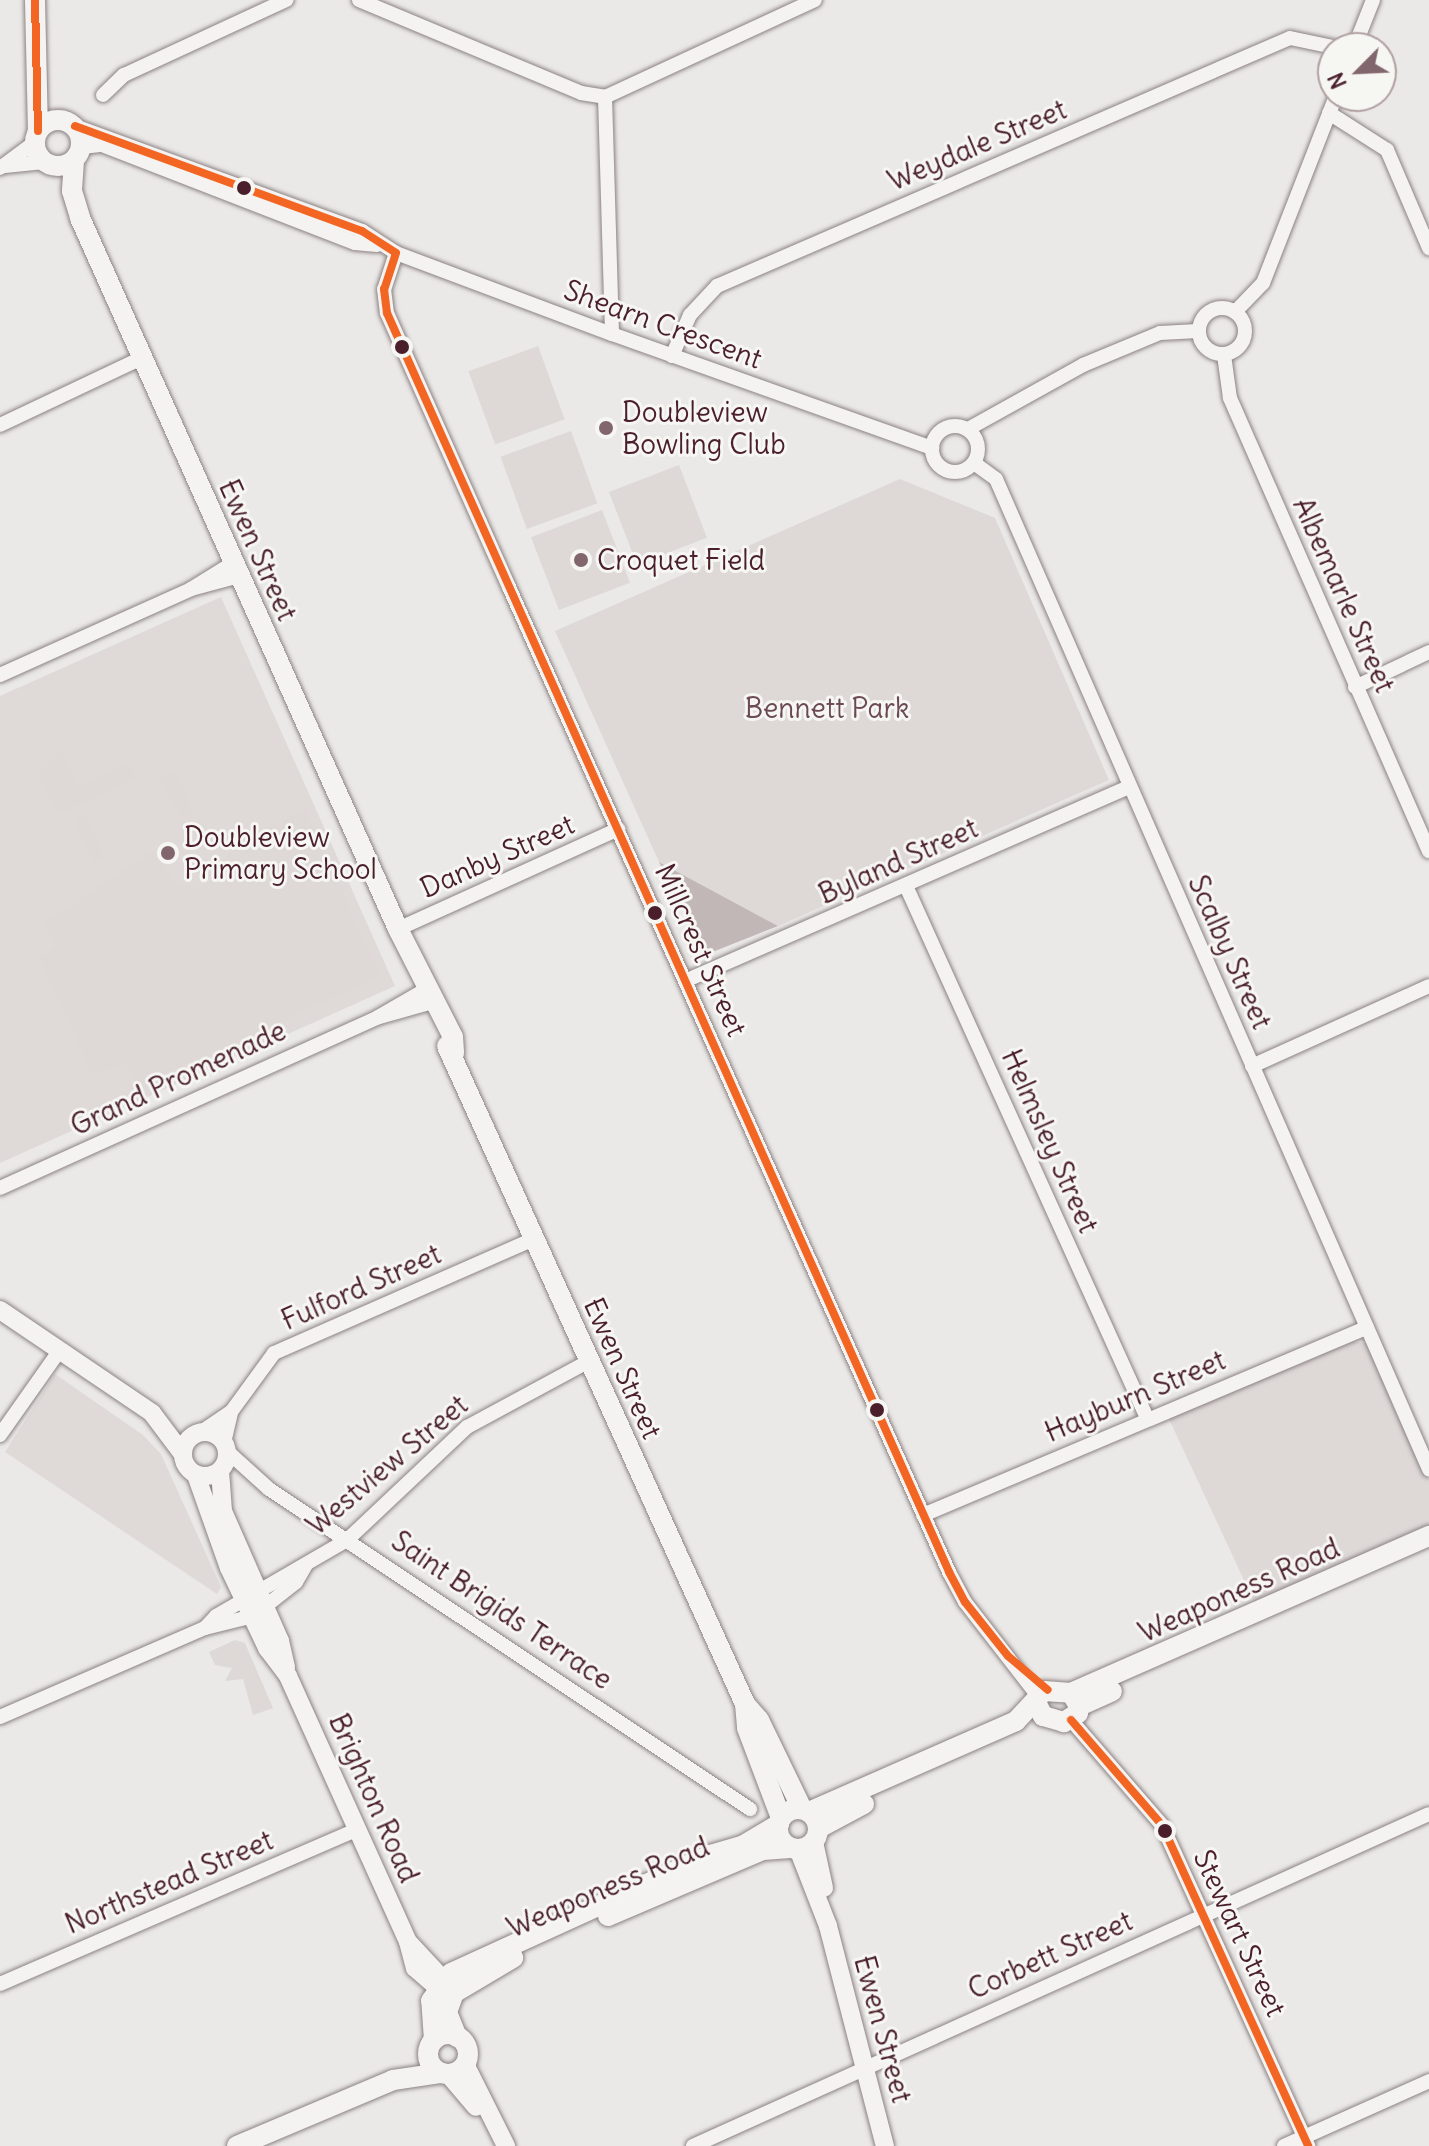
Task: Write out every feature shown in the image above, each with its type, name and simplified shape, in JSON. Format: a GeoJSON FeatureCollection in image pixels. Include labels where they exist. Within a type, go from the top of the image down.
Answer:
{"type":"FeatureCollection","features":[{"type":"Feature","properties":{"kind":"main road","name":"Ewen Street"},"geometry":{"type":"LineString","coordinates":[[35,0],[36,136],[63,159]]}},
{"type":"Feature","properties":{"kind":"main road","name":"Ewen Street"},"geometry":{"type":"LineString","coordinates":[[37,93],[66,123],[63,159],[72,191],[142,358],[428,996],[453,1037],[454,1053],[589,1361],[745,1704],[759,1720],[805,1831],[780,1838],[780,1821],[747,1728],[745,1704]]}},
{"type":"Feature","properties":{"kind":"main road"},"geometry":{"type":"LineString","coordinates":[[36,136],[66,123]]}},
{"type":"Feature","properties":{"kind":"main road","name":"Weaponess Road"},"geometry":{"type":"LineString","coordinates":[[1074,1706],[1429,1536]]}},
{"type":"Feature","properties":{"kind":"main road","name":"Weaponess Road"},"geometry":{"type":"LineString","coordinates":[[1074,1706],[1429,1548]]}},
{"type":"Feature","properties":{"kind":"main road"},"geometry":{"type":"LineString","coordinates":[[1041,1696],[1074,1706],[1049,1719],[1039,1712],[1041,1696]]}},
{"type":"Feature","properties":{"kind":"main road","name":"Weaponess Road"},"geometry":{"type":"LineString","coordinates":[[445,1986],[710,1855],[756,1840],[780,1821],[805,1831],[1016,1721],[1041,1696]]}},
{"type":"Feature","properties":{"kind":"main road","name":"Weaponess Road"},"geometry":{"type":"LineString","coordinates":[[445,1986],[763,1850],[1049,1719]]}},
{"type":"Feature","properties":{"kind":"main road"},"geometry":{"type":"LineString","coordinates":[[237,2146],[393,2080],[451,2070],[467,2050],[457,2037],[447,2012],[445,1986]]}},
{"type":"Feature","properties":{"kind":"main road"},"geometry":{"type":"LineString","coordinates":[[445,1986],[431,2001],[431,2065],[451,2070]]}},
{"type":"Feature","properties":{"kind":"main road"},"geometry":{"type":"LineString","coordinates":[[393,2080],[431,2046],[457,2037]]}},
{"type":"Feature","properties":{"kind":"street"},"geometry":{"type":"LineString","coordinates":[[103,95],[124,75],[286,0]]}},
{"type":"Feature","properties":{"kind":"street"},"geometry":{"type":"LineString","coordinates":[[359,0],[581,93],[605,97],[815,0]]}},
{"type":"Feature","properties":{"kind":"street"},"geometry":{"type":"LineString","coordinates":[[1360,32],[1373,0]]}},
{"type":"Feature","properties":{"kind":"street","name":"Weydale Street"},"geometry":{"type":"LineString","coordinates":[[672,356],[690,315],[717,286],[1290,38],[1317,44]]}},
{"type":"Feature","properties":{"kind":"street"},"geometry":{"type":"LineString","coordinates":[[605,97],[612,334]]}},
{"type":"Feature","properties":{"kind":"street"},"geometry":{"type":"LineString","coordinates":[[1235,312],[1263,283],[1329,113],[1387,150],[1429,248]]}},
{"type":"Feature","properties":{"kind":"street","name":"Shearn Crescent"},"geometry":{"type":"LineString","coordinates":[[66,123],[362,231],[378,245],[396,253],[672,356],[932,448]]}},
{"type":"Feature","properties":{"kind":"street"},"geometry":{"type":"LineString","coordinates":[[2,167],[36,136]]}},
{"type":"Feature","properties":{"kind":"street","name":"Shearn Crescent"},"geometry":{"type":"LineString","coordinates":[[2,167],[63,159],[102,145],[355,243],[378,245]]}},
{"type":"Feature","properties":{"kind":"street","name":"Millcrest Street"},"geometry":{"type":"LineString","coordinates":[[396,253],[384,289],[387,313],[923,1515],[965,1602],[1041,1696]]}},
{"type":"Feature","properties":{"kind":"street"},"geometry":{"type":"LineString","coordinates":[[1213,309],[1235,312],[1244,321],[1243,343],[1224,355],[1204,347],[1198,331],[1213,309]]}},
{"type":"Feature","properties":{"kind":"street"},"geometry":{"type":"LineString","coordinates":[[968,429],[978,444],[974,463],[959,473],[941,469],[932,448],[935,435],[950,425],[968,429],[1083,365],[1160,333],[1198,331]]}},
{"type":"Feature","properties":{"kind":"street","name":"Albemarle Street"},"geometry":{"type":"LineString","coordinates":[[1224,355],[1230,398],[1429,851]]}},
{"type":"Feature","properties":{"kind":"street"},"geometry":{"type":"LineString","coordinates":[[0,425],[142,358]]}},
{"type":"Feature","properties":{"kind":"street","name":"Scalby Street"},"geometry":{"type":"LineString","coordinates":[[974,463],[996,479],[1429,1469]]}},
{"type":"Feature","properties":{"kind":"street"},"geometry":{"type":"LineString","coordinates":[[0,675],[236,569]]}},
{"type":"Feature","properties":{"kind":"street"},"geometry":{"type":"LineString","coordinates":[[1355,687],[1429,652]]}},
{"type":"Feature","properties":{"kind":"street","name":"Byland Street"},"geometry":{"type":"LineString","coordinates":[[687,980],[1129,787]]}},
{"type":"Feature","properties":{"kind":"street","name":"Danby Street"},"geometry":{"type":"LineString","coordinates":[[398,929],[618,829]]}},
{"type":"Feature","properties":{"kind":"street","name":"Helmsley Street"},"geometry":{"type":"LineString","coordinates":[[906,886],[1147,1418]]}},
{"type":"Feature","properties":{"kind":"street"},"geometry":{"type":"LineString","coordinates":[[1252,1066],[1429,986]]}},
{"type":"Feature","properties":{"kind":"street","name":"Grand Promenade"},"geometry":{"type":"LineString","coordinates":[[0,1188],[428,996]]}},
{"type":"Feature","properties":{"kind":"street","name":"Fulford Street"},"geometry":{"type":"LineString","coordinates":[[199,1433],[231,1412],[274,1353],[536,1238]]}},
{"type":"Feature","properties":{"kind":"street"},"geometry":{"type":"LineString","coordinates":[[0,1310],[152,1413],[226,1447],[220,1471],[196,1475],[186,1467],[182,1453],[152,1413]]}},
{"type":"Feature","properties":{"kind":"street","name":"Hayburn Street"},"geometry":{"type":"LineString","coordinates":[[923,1515],[1367,1327]]}},
{"type":"Feature","properties":{"kind":"street"},"geometry":{"type":"LineString","coordinates":[[0,1435],[60,1350]]}},
{"type":"Feature","properties":{"kind":"street","name":"Westview Street"},"geometry":{"type":"LineString","coordinates":[[0,1717],[256,1605],[306,1565],[347,1540],[467,1427],[589,1361]]}},
{"type":"Feature","properties":{"kind":"street","name":"Fulford Street"},"geometry":{"type":"LineString","coordinates":[[226,1447],[231,1412]]}},
{"type":"Feature","properties":{"kind":"street"},"geometry":{"type":"LineString","coordinates":[[182,1453],[199,1433]]}},
{"type":"Feature","properties":{"kind":"street","name":"Saint Brigids Terrace"},"geometry":{"type":"LineString","coordinates":[[226,1447],[269,1489],[750,1809]]}},
{"type":"Feature","properties":{"kind":"street","name":"Brighton Road"},"geometry":{"type":"LineString","coordinates":[[220,1471],[223,1511],[256,1605]]}},
{"type":"Feature","properties":{"kind":"street","name":"Brighton Road"},"geometry":{"type":"LineString","coordinates":[[196,1475],[202,1503],[256,1605],[408,1942],[415,1968],[445,1986]]}},
{"type":"Feature","properties":{"kind":"street","name":"Stewart Street"},"geometry":{"type":"LineString","coordinates":[[1074,1706],[1151,1807],[1204,1914],[1306,2142]]}},
{"type":"Feature","properties":{"kind":"street","name":"Corbett Street"},"geometry":{"type":"LineString","coordinates":[[693,2146],[1429,1814]]}},
{"type":"Feature","properties":{"kind":"street","name":"Northstead Street"},"geometry":{"type":"LineString","coordinates":[[0,1984],[358,1829]]}},
{"type":"Feature","properties":{"kind":"street","name":"Ewen Street"},"geometry":{"type":"LineString","coordinates":[[805,1831],[831,1915],[828,1926],[885,2146]]}},
{"type":"Feature","properties":{"kind":"street"},"geometry":{"type":"LineString","coordinates":[[451,2070],[476,2107],[493,2146]]}},
{"type":"Feature","properties":{"kind":"street"},"geometry":{"type":"LineString","coordinates":[[451,2070],[506,2146]]}},
{"type":"Feature","properties":{"kind":"street"},"geometry":{"type":"LineString","coordinates":[[1284,2146],[1306,2142],[1429,2081]]}},
{"type":"Feature","properties":{"kind":"shaded area","name":"Doubleview Primary School"},"geometry":{"type":"Polygon","coordinates":[[[221,597],[395,986],[0,1163],[0,696],[221,597]]]}},
{"type":"Feature","properties":{"kind":"shaded area"},"geometry":{"type":"Polygon","coordinates":[[[659,862],[778,926],[705,955],[659,862]]]}},
{"type":"Feature","properties":{"kind":"shaded area"},"geometry":{"type":"Polygon","coordinates":[[[55,1374],[143,1435],[161,1454],[221,1587],[217,1594],[5,1452],[55,1374]]]}},
{"type":"Feature","properties":{"kind":"green space"},"geometry":{"type":"Polygon","coordinates":[[[538,346],[565,419],[495,445],[468,371],[538,346]]]}},
{"type":"Feature","properties":{"kind":"green space","name":"Croquet Field"},"geometry":{"type":"Polygon","coordinates":[[[571,431],[597,503],[527,529],[501,457],[571,431]]]}},
{"type":"Feature","properties":{"kind":"green space","name":"Croquet Field"},"geometry":{"type":"Polygon","coordinates":[[[679,465],[707,538],[637,565],[609,492],[679,465]]]}},
{"type":"Feature","properties":{"kind":"green space","name":"Bennett Park"},"geometry":{"type":"Polygon","coordinates":[[[900,479],[995,518],[1109,780],[778,926],[659,862],[555,631],[900,479]]]}},
{"type":"Feature","properties":{"kind":"green space","name":"Croquet Field"},"geometry":{"type":"Polygon","coordinates":[[[602,510],[630,583],[559,610],[531,537],[602,510]]]}},
{"type":"Feature","properties":{"kind":"green space"},"geometry":{"type":"Polygon","coordinates":[[[62,750],[78,786],[130,763],[136,778],[59,814],[37,774],[62,750]]]}},
{"type":"Feature","properties":{"kind":"green space"},"geometry":{"type":"Polygon","coordinates":[[[177,772],[194,815],[183,821],[160,780],[177,772]]]}},
{"type":"Feature","properties":{"kind":"green space"},"geometry":{"type":"Polygon","coordinates":[[[305,810],[380,976],[136,1086],[125,1062],[93,1076],[40,958],[70,931],[175,883],[197,888],[210,882],[237,841],[305,810]]]}},
{"type":"Feature","properties":{"kind":"green space"},"geometry":{"type":"Polygon","coordinates":[[[84,815],[104,858],[94,862],[74,820],[84,815]]]}},
{"type":"Feature","properties":{"kind":"green space"},"geometry":{"type":"Polygon","coordinates":[[[153,851],[173,881],[63,955],[43,925],[153,851]]]}},
{"type":"Feature","properties":{"kind":"green space"},"geometry":{"type":"Polygon","coordinates":[[[1339,1339],[1368,1344],[1429,1480],[1429,1530],[1257,1608],[1169,1419],[1339,1339]]]}},
{"type":"Feature","properties":{"kind":"green space"},"geometry":{"type":"Polygon","coordinates":[[[235,1640],[245,1643],[273,1708],[253,1715],[243,1679],[225,1681],[232,1668],[215,1665],[209,1652],[235,1640]]]}},
{"type":"Feature","properties":{"kind":"transit line"},"geometry":{"type":"LineString","coordinates":[[35,0],[38,131]]}},
{"type":"Feature","properties":{"kind":"transit line"},"geometry":{"type":"LineString","coordinates":[[75,126],[362,231],[396,253]]}},
{"type":"Feature","properties":{"kind":"transit line"},"geometry":{"type":"LineString","coordinates":[[396,253],[384,289],[387,313],[949,1572],[965,1602],[1008,1656],[1048,1690]]}},
{"type":"Feature","properties":{"kind":"transit line"},"geometry":{"type":"LineString","coordinates":[[1071,1720],[1162,1825],[1308,2146]]}},
{"type":"Feature","properties":{"kind":"place","name":"Doubleview Bowling Club"},"geometry":{"type":"Point","coordinates":[606,428]}},
{"type":"Feature","properties":{"kind":"place","name":"Croquet Field"},"geometry":{"type":"Point","coordinates":[581,560]}},
{"type":"Feature","properties":{"kind":"place","name":"Doubleview Primary School"},"geometry":{"type":"Point","coordinates":[168,853]}}]}
